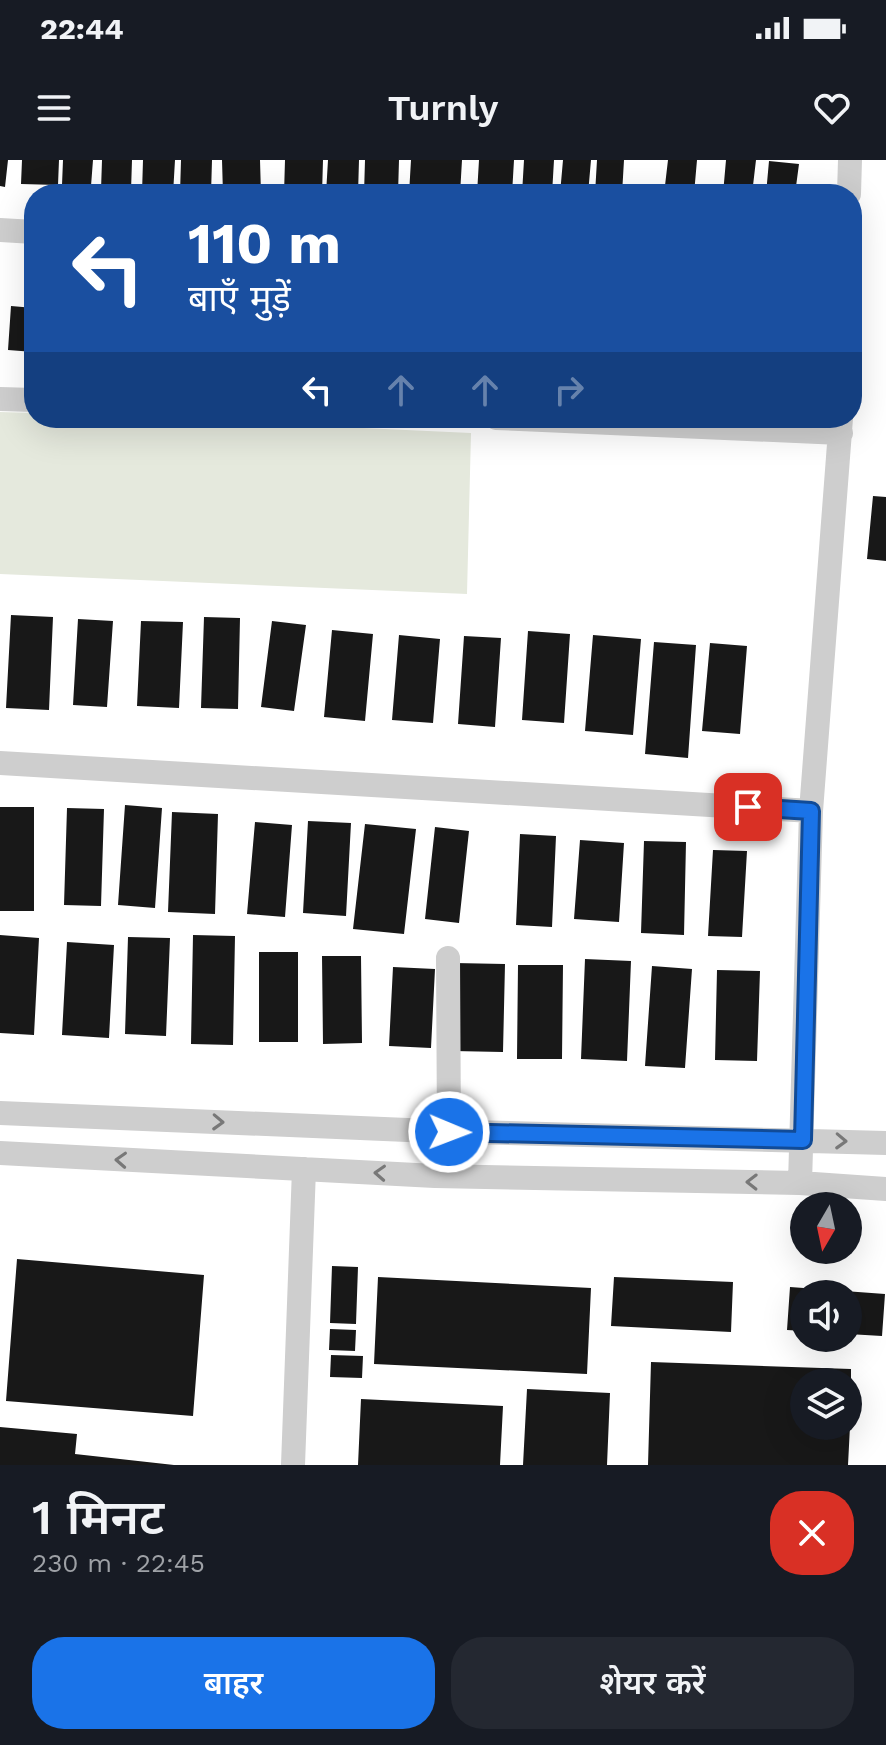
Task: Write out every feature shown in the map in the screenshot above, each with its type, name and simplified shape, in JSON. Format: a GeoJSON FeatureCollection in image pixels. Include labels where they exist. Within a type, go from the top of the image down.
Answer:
{"type":"FeatureCollection","features":[{"type":"Feature","properties":{"kind":"street"},"geometry":{"type":"LineString","coordinates":[[849,184],[850,160]]}},
{"type":"Feature","properties":{"kind":"street"},"geometry":{"type":"LineString","coordinates":[[0,230],[24,231]]}},
{"type":"Feature","properties":{"kind":"street"},"geometry":{"type":"LineString","coordinates":[[0,399],[24,400]]}},
{"type":"Feature","properties":{"kind":"street"},"geometry":{"type":"LineString","coordinates":[[800,1183],[811,811],[841,428]]}},
{"type":"Feature","properties":{"kind":"street"},"geometry":{"type":"LineString","coordinates":[[0,763],[811,811]]}},
{"type":"Feature","properties":{"kind":"street"},"geometry":{"type":"LineString","coordinates":[[448,958],[449,1132]]}},
{"type":"Feature","properties":{"kind":"street"},"geometry":{"type":"LineString","coordinates":[[0,1113],[449,1132],[886,1143]]}},
{"type":"Feature","properties":{"kind":"street"},"geometry":{"type":"LineString","coordinates":[[0,1153],[435,1176],[800,1183],[886,1189]]}},
{"type":"Feature","properties":{"kind":"street"},"geometry":{"type":"LineString","coordinates":[[293,1465],[304,1169]]}},
{"type":"Feature","properties":{"kind":"shaded area"},"geometry":{"type":"Polygon","coordinates":[[[0,412],[24,413],[24,428],[361,428],[471,433],[467,594],[0,574],[0,412]]]}},
{"type":"Feature","properties":{"kind":"building"},"geometry":{"type":"Polygon","coordinates":[[[0,160],[8,160],[5,187],[0,186],[0,160]]]}},
{"type":"Feature","properties":{"kind":"building"},"geometry":{"type":"Polygon","coordinates":[[[22,160],[59,160],[58,184],[21,184],[22,160]]]}},
{"type":"Feature","properties":{"kind":"building"},"geometry":{"type":"Polygon","coordinates":[[[63,160],[93,160],[91,184],[62,184],[63,160]]]}},
{"type":"Feature","properties":{"kind":"building"},"geometry":{"type":"Polygon","coordinates":[[[102,160],[132,160],[131,184],[101,184],[102,160]]]}},
{"type":"Feature","properties":{"kind":"building"},"geometry":{"type":"Polygon","coordinates":[[[143,160],[175,160],[174,184],[142,184],[143,160]]]}},
{"type":"Feature","properties":{"kind":"building"},"geometry":{"type":"Polygon","coordinates":[[[181,160],[212,160],[211,184],[180,184],[181,160]]]}},
{"type":"Feature","properties":{"kind":"building"},"geometry":{"type":"Polygon","coordinates":[[[222,160],[260,160],[261,184],[223,184],[222,160]]]}},
{"type":"Feature","properties":{"kind":"building"},"geometry":{"type":"Polygon","coordinates":[[[285,160],[323,160],[322,184],[284,184],[285,160]]]}},
{"type":"Feature","properties":{"kind":"building"},"geometry":{"type":"Polygon","coordinates":[[[328,160],[359,160],[358,184],[327,184],[328,160]]]}},
{"type":"Feature","properties":{"kind":"building"},"geometry":{"type":"Polygon","coordinates":[[[365,160],[399,160],[398,184],[364,184],[365,160]]]}},
{"type":"Feature","properties":{"kind":"building"},"geometry":{"type":"Polygon","coordinates":[[[411,160],[462,160],[461,184],[410,184],[411,160]]]}},
{"type":"Feature","properties":{"kind":"building"},"geometry":{"type":"Polygon","coordinates":[[[479,160],[514,160],[513,184],[478,184],[479,160]]]}},
{"type":"Feature","properties":{"kind":"building"},"geometry":{"type":"Polygon","coordinates":[[[524,160],[554,160],[553,184],[523,184],[524,160]]]}},
{"type":"Feature","properties":{"kind":"building"},"geometry":{"type":"Polygon","coordinates":[[[563,160],[591,160],[589,184],[561,184],[563,160]]]}},
{"type":"Feature","properties":{"kind":"building"},"geometry":{"type":"Polygon","coordinates":[[[597,160],[624,160],[623,184],[596,184],[597,160]]]}},
{"type":"Feature","properties":{"kind":"building"},"geometry":{"type":"Polygon","coordinates":[[[668,160],[697,160],[695,184],[665,184],[668,160]]]}},
{"type":"Feature","properties":{"kind":"building"},"geometry":{"type":"Polygon","coordinates":[[[726,160],[756,160],[753,184],[724,184],[726,160]]]}},
{"type":"Feature","properties":{"kind":"building"},"geometry":{"type":"Polygon","coordinates":[[[769,161],[799,164],[796,184],[767,184],[769,161]]]}},
{"type":"Feature","properties":{"kind":"building"},"geometry":{"type":"Polygon","coordinates":[[[11,306],[24,307],[24,351],[8,350],[11,306]]]}},
{"type":"Feature","properties":{"kind":"building"},"geometry":{"type":"Polygon","coordinates":[[[873,496],[886,497],[886,561],[867,559],[873,496]]]}},
{"type":"Feature","properties":{"kind":"building"},"geometry":{"type":"Polygon","coordinates":[[[11,615],[53,617],[49,710],[6,708],[11,615]]]}},
{"type":"Feature","properties":{"kind":"building"},"geometry":{"type":"Polygon","coordinates":[[[204,617],[240,618],[238,709],[201,708],[204,617]]]}},
{"type":"Feature","properties":{"kind":"building"},"geometry":{"type":"Polygon","coordinates":[[[78,619],[113,621],[107,707],[73,705],[78,619]]]}},
{"type":"Feature","properties":{"kind":"building"},"geometry":{"type":"Polygon","coordinates":[[[141,621],[183,622],[179,708],[137,706],[141,621]]]}},
{"type":"Feature","properties":{"kind":"building"},"geometry":{"type":"Polygon","coordinates":[[[272,621],[306,625],[294,711],[261,707],[272,621]]]}},
{"type":"Feature","properties":{"kind":"building"},"geometry":{"type":"Polygon","coordinates":[[[332,630],[373,634],[365,721],[324,717],[332,630]]]}},
{"type":"Feature","properties":{"kind":"building"},"geometry":{"type":"Polygon","coordinates":[[[528,631],[570,634],[564,723],[522,720],[528,631]]]}},
{"type":"Feature","properties":{"kind":"building"},"geometry":{"type":"Polygon","coordinates":[[[399,635],[440,639],[433,723],[392,720],[399,635]]]}},
{"type":"Feature","properties":{"kind":"building"},"geometry":{"type":"Polygon","coordinates":[[[593,635],[641,639],[633,735],[585,731],[593,635]]]}},
{"type":"Feature","properties":{"kind":"building"},"geometry":{"type":"Polygon","coordinates":[[[464,636],[501,638],[495,727],[458,724],[464,636]]]}},
{"type":"Feature","properties":{"kind":"building"},"geometry":{"type":"Polygon","coordinates":[[[654,642],[696,645],[688,758],[645,754],[654,642]]]}},
{"type":"Feature","properties":{"kind":"building"},"geometry":{"type":"Polygon","coordinates":[[[710,643],[747,646],[740,734],[702,731],[710,643]]]}},
{"type":"Feature","properties":{"kind":"building"},"geometry":{"type":"Polygon","coordinates":[[[125,805],[162,808],[155,908],[118,905],[125,805]]]}},
{"type":"Feature","properties":{"kind":"building"},"geometry":{"type":"Polygon","coordinates":[[[0,807],[34,807],[34,911],[0,911],[0,807]]]}},
{"type":"Feature","properties":{"kind":"building"},"geometry":{"type":"Polygon","coordinates":[[[67,808],[104,809],[101,906],[64,905],[67,808]]]}},
{"type":"Feature","properties":{"kind":"building"},"geometry":{"type":"Polygon","coordinates":[[[172,812],[218,814],[215,914],[168,912],[172,812]]]}},
{"type":"Feature","properties":{"kind":"building"},"geometry":{"type":"Polygon","coordinates":[[[308,821],[351,823],[346,916],[303,913],[308,821]]]}},
{"type":"Feature","properties":{"kind":"building"},"geometry":{"type":"Polygon","coordinates":[[[255,822],[292,825],[285,917],[247,914],[255,822]]]}},
{"type":"Feature","properties":{"kind":"building"},"geometry":{"type":"Polygon","coordinates":[[[365,824],[416,829],[404,934],[353,929],[365,824]]]}},
{"type":"Feature","properties":{"kind":"building"},"geometry":{"type":"Polygon","coordinates":[[[435,827],[469,831],[459,923],[425,919],[435,827]]]}},
{"type":"Feature","properties":{"kind":"building"},"geometry":{"type":"Polygon","coordinates":[[[520,834],[556,836],[552,927],[516,925],[520,834]]]}},
{"type":"Feature","properties":{"kind":"building"},"geometry":{"type":"Polygon","coordinates":[[[580,840],[624,843],[619,922],[574,919],[580,840]]]}},
{"type":"Feature","properties":{"kind":"building"},"geometry":{"type":"Polygon","coordinates":[[[644,841],[686,842],[684,935],[641,933],[644,841]]]}},
{"type":"Feature","properties":{"kind":"building"},"geometry":{"type":"Polygon","coordinates":[[[713,850],[747,851],[742,937],[708,936],[713,850]]]}},
{"type":"Feature","properties":{"kind":"building"},"geometry":{"type":"Polygon","coordinates":[[[0,935],[39,938],[34,1035],[0,1033],[0,935]]]}},
{"type":"Feature","properties":{"kind":"building"},"geometry":{"type":"Polygon","coordinates":[[[193,935],[235,936],[233,1045],[191,1044],[193,935]]]}},
{"type":"Feature","properties":{"kind":"building"},"geometry":{"type":"Polygon","coordinates":[[[128,937],[170,938],[166,1036],[125,1034],[128,937]]]}},
{"type":"Feature","properties":{"kind":"building"},"geometry":{"type":"Polygon","coordinates":[[[67,942],[114,945],[109,1038],[62,1035],[67,942]]]}},
{"type":"Feature","properties":{"kind":"building"},"geometry":{"type":"Polygon","coordinates":[[[259,952],[298,952],[298,1042],[259,1042],[259,952]]]}},
{"type":"Feature","properties":{"kind":"building"},"geometry":{"type":"Polygon","coordinates":[[[322,956],[361,956],[362,1043],[323,1044],[322,956]]]}},
{"type":"Feature","properties":{"kind":"building"},"geometry":{"type":"Polygon","coordinates":[[[585,959],[631,961],[627,1061],[581,1059],[585,959]]]}},
{"type":"Feature","properties":{"kind":"building"},"geometry":{"type":"Polygon","coordinates":[[[454,963],[505,964],[503,1052],[453,1051],[454,963]]]}},
{"type":"Feature","properties":{"kind":"building"},"geometry":{"type":"Polygon","coordinates":[[[518,965],[563,965],[562,1059],[517,1059],[518,965]]]}},
{"type":"Feature","properties":{"kind":"building"},"geometry":{"type":"Polygon","coordinates":[[[652,966],[692,969],[685,1068],[645,1066],[652,966]]]}},
{"type":"Feature","properties":{"kind":"building"},"geometry":{"type":"Polygon","coordinates":[[[393,967],[435,969],[431,1048],[389,1046],[393,967]]]}},
{"type":"Feature","properties":{"kind":"building"},"geometry":{"type":"Polygon","coordinates":[[[717,970],[760,971],[757,1061],[715,1060],[717,970]]]}},
{"type":"Feature","properties":{"kind":"building"},"geometry":{"type":"Polygon","coordinates":[[[17,1259],[204,1275],[193,1416],[6,1401],[17,1259]]]}},
{"type":"Feature","properties":{"kind":"building"},"geometry":{"type":"Polygon","coordinates":[[[332,1266],[358,1267],[356,1324],[330,1323],[332,1266]]]}},
{"type":"Feature","properties":{"kind":"building"},"geometry":{"type":"Polygon","coordinates":[[[378,1277],[591,1288],[587,1374],[374,1364],[378,1277]]]}},
{"type":"Feature","properties":{"kind":"building"},"geometry":{"type":"Polygon","coordinates":[[[614,1277],[733,1282],[731,1332],[611,1326],[614,1277]]]}},
{"type":"Feature","properties":{"kind":"building"},"geometry":{"type":"Polygon","coordinates":[[[790,1287],[790,1330],[787,1330],[790,1287]]]}},
{"type":"Feature","properties":{"kind":"building"},"geometry":{"type":"Polygon","coordinates":[[[862,1292],[885,1294],[882,1336],[862,1335],[862,1292]]]}},
{"type":"Feature","properties":{"kind":"building"},"geometry":{"type":"Polygon","coordinates":[[[330,1329],[356,1330],[355,1351],[329,1350],[330,1329]]]}},
{"type":"Feature","properties":{"kind":"building"},"geometry":{"type":"Polygon","coordinates":[[[331,1355],[363,1356],[362,1378],[330,1377],[331,1355]]]}},
{"type":"Feature","properties":{"kind":"building"},"geometry":{"type":"Polygon","coordinates":[[[651,1362],[822,1368],[790,1368],[790,1440],[849,1440],[848,1465],[648,1465],[651,1362]]]}},
{"type":"Feature","properties":{"kind":"building"},"geometry":{"type":"Polygon","coordinates":[[[527,1389],[610,1393],[607,1465],[523,1465],[527,1389]]]}},
{"type":"Feature","properties":{"kind":"building"},"geometry":{"type":"Polygon","coordinates":[[[361,1399],[503,1406],[500,1465],[358,1465],[361,1399]]]}},
{"type":"Feature","properties":{"kind":"building"},"geometry":{"type":"Polygon","coordinates":[[[0,1427],[77,1434],[75,1454],[174,1465],[0,1465],[0,1427]]]}},
{"type":"Feature","properties":{"kind":"route"},"geometry":{"type":"LineString","coordinates":[[449,1132],[803,1140],[811,811],[748,807]]}}]}
